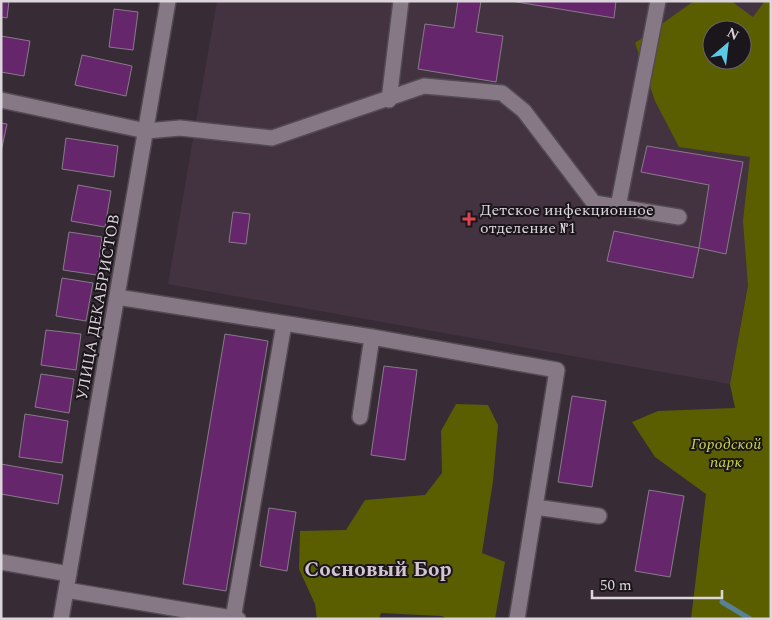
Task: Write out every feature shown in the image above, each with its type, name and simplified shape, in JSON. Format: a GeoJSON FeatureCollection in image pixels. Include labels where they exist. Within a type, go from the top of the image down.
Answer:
{"type":"FeatureCollection","features":[{"type":"Feature","properties":{"kind":"street","name":"УЛИЦА ДЕКАБРИСТОВ"},"geometry":{"type":"LineString","coordinates":[[62,619],[168,1]]}},
{"type":"Feature","properties":{"kind":"street"},"geometry":{"type":"LineString","coordinates":[[389,100],[401,1]]}},
{"type":"Feature","properties":{"kind":"street"},"geometry":{"type":"LineString","coordinates":[[618,207],[658,1]]}},
{"type":"Feature","properties":{"kind":"street"},"geometry":{"type":"LineString","coordinates":[[1,100],[146,131],[180,128],[272,138],[389,100],[424,86],[502,93],[524,112],[594,203],[678,217]]}},
{"type":"Feature","properties":{"kind":"street"},"geometry":{"type":"LineString","coordinates":[[117,297],[557,370],[517,619]]}},
{"type":"Feature","properties":{"kind":"street"},"geometry":{"type":"LineString","coordinates":[[66,590],[235,618],[284,324]]}},
{"type":"Feature","properties":{"kind":"street"},"geometry":{"type":"LineString","coordinates":[[360,417],[372,338]]}},
{"type":"Feature","properties":{"kind":"street"},"geometry":{"type":"LineString","coordinates":[[535,507],[599,516]]}},
{"type":"Feature","properties":{"kind":"street"},"geometry":{"type":"LineString","coordinates":[[1,562],[69,574]]}},
{"type":"Feature","properties":{"kind":"shaded area","name":"Детское инфекционное отделение №1"},"geometry":{"type":"Polygon","coordinates":[[[217,1],[771,1],[771,154],[730,384],[168,284],[217,1]]]}},
{"type":"Feature","properties":{"kind":"green space","name":"Городской парк"},"geometry":{"type":"Polygon","coordinates":[[[694,1],[731,1],[753,17],[765,1],[771,1],[771,619],[691,619],[706,494],[655,457],[632,422],[658,411],[735,408],[730,384],[748,285],[743,221],[750,157],[679,147],[655,101],[635,43],[694,1]]]}},
{"type":"Feature","properties":{"kind":"green space"},"geometry":{"type":"Polygon","coordinates":[[[456,404],[488,405],[498,425],[493,481],[482,553],[505,562],[495,619],[448,619],[442,616],[381,613],[379,619],[317,619],[315,604],[299,569],[300,531],[346,530],[365,500],[425,495],[442,473],[441,431],[456,404]]]}},
{"type":"Feature","properties":{"kind":"building"},"geometry":{"type":"Polygon","coordinates":[[[1,1],[9,1],[7,18],[1,17],[1,1]]]}},
{"type":"Feature","properties":{"kind":"building"},"geometry":{"type":"Polygon","coordinates":[[[458,1],[481,1],[476,32],[503,36],[496,82],[418,69],[425,24],[454,28],[458,1]]]}},
{"type":"Feature","properties":{"kind":"building"},"geometry":{"type":"Polygon","coordinates":[[[511,1],[616,1],[614,18],[511,1]]]}},
{"type":"Feature","properties":{"kind":"building"},"geometry":{"type":"Polygon","coordinates":[[[114,9],[138,12],[133,50],[109,47],[114,9]]]}},
{"type":"Feature","properties":{"kind":"building"},"geometry":{"type":"Polygon","coordinates":[[[1,36],[30,41],[24,76],[1,72],[1,36]]]}},
{"type":"Feature","properties":{"kind":"building"},"geometry":{"type":"Polygon","coordinates":[[[82,55],[132,66],[126,96],[75,85],[82,55]]]}},
{"type":"Feature","properties":{"kind":"building"},"geometry":{"type":"Polygon","coordinates":[[[1,123],[7,124],[1,152],[1,123]]]}},
{"type":"Feature","properties":{"kind":"building"},"geometry":{"type":"Polygon","coordinates":[[[66,138],[118,146],[114,177],[62,169],[66,138]]]}},
{"type":"Feature","properties":{"kind":"building"},"geometry":{"type":"Polygon","coordinates":[[[647,146],[743,162],[726,254],[699,248],[709,185],[641,172],[647,146]]]}},
{"type":"Feature","properties":{"kind":"building"},"geometry":{"type":"Polygon","coordinates":[[[78,185],[111,191],[105,227],[71,221],[78,185]]]}},
{"type":"Feature","properties":{"kind":"building"},"geometry":{"type":"Polygon","coordinates":[[[233,212],[250,214],[246,244],[229,242],[233,212]]]}},
{"type":"Feature","properties":{"kind":"building"},"geometry":{"type":"Polygon","coordinates":[[[614,231],[699,248],[693,278],[607,261],[614,231]]]}},
{"type":"Feature","properties":{"kind":"building"},"geometry":{"type":"Polygon","coordinates":[[[69,232],[102,237],[97,275],[63,270],[69,232]]]}},
{"type":"Feature","properties":{"kind":"building"},"geometry":{"type":"Polygon","coordinates":[[[62,278],[93,283],[86,321],[56,316],[62,278]]]}},
{"type":"Feature","properties":{"kind":"building"},"geometry":{"type":"Polygon","coordinates":[[[46,330],[81,334],[76,370],[41,365],[46,330]]]}},
{"type":"Feature","properties":{"kind":"building"},"geometry":{"type":"Polygon","coordinates":[[[225,334],[268,341],[226,591],[183,584],[225,334]]]}},
{"type":"Feature","properties":{"kind":"building"},"geometry":{"type":"Polygon","coordinates":[[[384,366],[417,370],[405,460],[371,455],[384,366]]]}},
{"type":"Feature","properties":{"kind":"building"},"geometry":{"type":"Polygon","coordinates":[[[41,374],[74,379],[69,413],[35,407],[41,374]]]}},
{"type":"Feature","properties":{"kind":"building"},"geometry":{"type":"Polygon","coordinates":[[[572,396],[606,401],[592,487],[558,482],[572,396]]]}},
{"type":"Feature","properties":{"kind":"building"},"geometry":{"type":"Polygon","coordinates":[[[25,414],[68,421],[62,463],[19,457],[25,414]]]}},
{"type":"Feature","properties":{"kind":"building"},"geometry":{"type":"Polygon","coordinates":[[[1,464],[63,475],[58,504],[1,494],[1,464]]]}},
{"type":"Feature","properties":{"kind":"building"},"geometry":{"type":"Polygon","coordinates":[[[649,490],[684,496],[670,577],[635,571],[649,490]]]}},
{"type":"Feature","properties":{"kind":"building"},"geometry":{"type":"Polygon","coordinates":[[[269,508],[296,512],[287,571],[260,566],[269,508]]]}},
{"type":"Feature","properties":{"kind":"waterway"},"geometry":{"type":"LineString","coordinates":[[722,602],[750,619]]}},
{"type":"Feature","properties":{"kind":"place","name":"Детское инфекционное отделение №1"},"geometry":{"type":"Point","coordinates":[469,219]}},
{"type":"Feature","properties":{"kind":"district","name":"Сосновый Бор"},"geometry":{"type":"Point","coordinates":[378,570]}}]}
